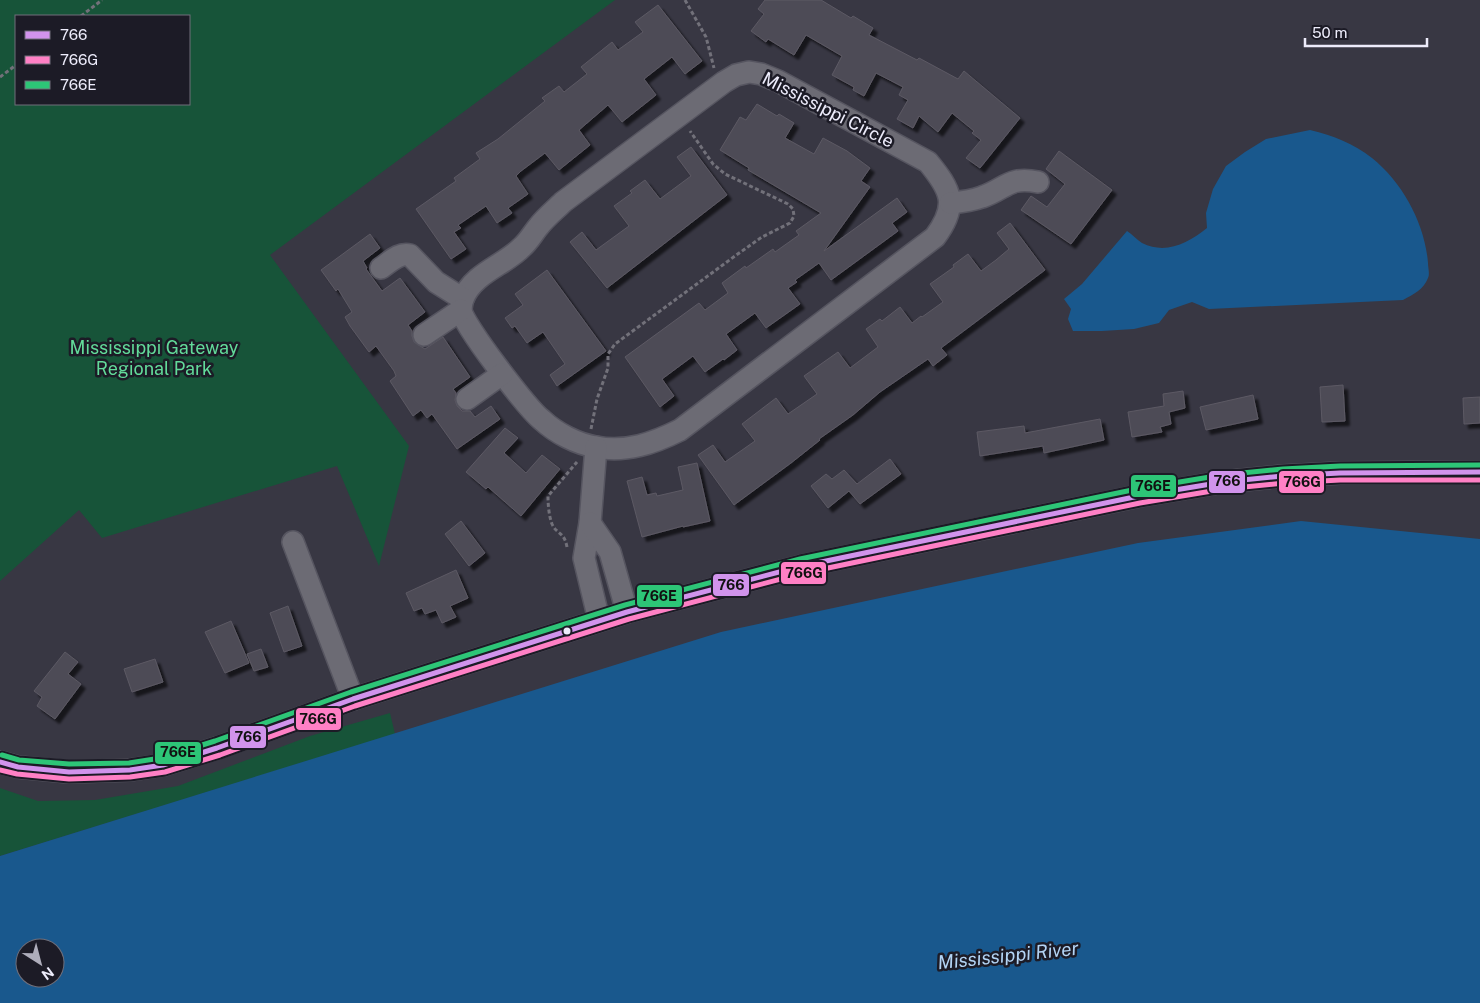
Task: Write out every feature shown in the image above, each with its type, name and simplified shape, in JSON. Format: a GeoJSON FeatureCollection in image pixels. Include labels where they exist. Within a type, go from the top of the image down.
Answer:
{"type":"FeatureCollection","features":[{"type":"Feature","properties":{"kind":"street","name":"Mississippi Circle"},"geometry":{"type":"LineString","coordinates":[[424,335],[462,305],[470,286],[522,248],[540,225],[563,202],[736,75],[749,72],[761,74],[928,162],[945,182],[950,203]]}},
{"type":"Feature","properties":{"kind":"street"},"geometry":{"type":"LineString","coordinates":[[381,268],[397,257],[405,254],[410,255],[436,282],[447,290],[462,305],[466,322],[502,374],[540,420],[561,434],[590,445],[630,448],[656,442],[680,430],[935,237],[946,222],[950,203],[983,197],[1023,179],[1038,182]]}},
{"type":"Feature","properties":{"kind":"street"},"geometry":{"type":"LineString","coordinates":[[467,399],[502,374]]}},
{"type":"Feature","properties":{"kind":"street"},"geometry":{"type":"LineString","coordinates":[[590,445],[590,522],[584,558],[599,620]]}},
{"type":"Feature","properties":{"kind":"street"},"geometry":{"type":"LineString","coordinates":[[0,762],[69,772],[130,770],[163,765],[217,748],[353,699],[627,612],[802,566],[1138,496],[1255,478],[1311,474],[1480,472]]}},
{"type":"Feature","properties":{"kind":"street"},"geometry":{"type":"LineString","coordinates":[[590,522],[610,552],[627,612]]}},
{"type":"Feature","properties":{"kind":"street"},"geometry":{"type":"LineString","coordinates":[[293,542],[353,699]]}},
{"type":"Feature","properties":{"kind":"path"},"geometry":{"type":"LineString","coordinates":[[81,15],[102,0]]}},
{"type":"Feature","properties":{"kind":"path"},"geometry":{"type":"LineString","coordinates":[[685,0],[706,37],[714,69],[724,82]]}},
{"type":"Feature","properties":{"kind":"path"},"geometry":{"type":"LineString","coordinates":[[0,77],[15,65]]}},
{"type":"Feature","properties":{"kind":"path"},"geometry":{"type":"LineString","coordinates":[[590,445],[597,399],[608,368],[608,354],[615,344],[762,237],[790,223],[794,216],[793,209],[788,204],[725,174],[713,164],[679,116]]}},
{"type":"Feature","properties":{"kind":"green space","name":"Mississippi Gateway Regional Park"},"geometry":{"type":"Polygon","coordinates":[[[0,0],[615,0],[270,255],[409,446],[379,566],[337,466],[102,538],[79,510],[0,581],[0,0]]]}},
{"type":"Feature","properties":{"kind":"green space"},"geometry":{"type":"Polygon","coordinates":[[[390,713],[395,734],[0,856],[0,788],[38,801],[95,800],[178,786],[310,736],[390,713]]]}},
{"type":"Feature","properties":{"kind":"water"},"geometry":{"type":"Polygon","coordinates":[[[1310,130],[1358,148],[1383,168],[1403,192],[1417,219],[1426,248],[1429,276],[1424,286],[1403,300],[1209,309],[1192,302],[1169,310],[1159,323],[1134,329],[1073,331],[1068,319],[1071,309],[1064,299],[1082,284],[1127,231],[1142,243],[1160,248],[1184,243],[1207,228],[1206,213],[1213,189],[1226,166],[1266,139],[1310,130]]]}},
{"type":"Feature","properties":{"kind":"water","name":"Mississippi River"},"geometry":{"type":"Polygon","coordinates":[[[1301,521],[1480,539],[1480,1003],[0,1003],[0,856],[721,632],[1138,543],[1301,521]]]}},
{"type":"Feature","properties":{"kind":"building"},"geometry":{"type":"Polygon","coordinates":[[[765,0],[821,0],[851,18],[853,16],[873,28],[869,35],[917,60],[919,58],[958,79],[964,71],[1020,118],[980,168],[966,158],[981,140],[972,133],[974,131],[952,113],[938,132],[919,116],[913,128],[897,119],[908,100],[899,95],[903,87],[876,73],[864,96],[853,90],[854,87],[832,75],[842,56],[806,35],[794,55],[768,39],[766,42],[751,31],[764,14],[758,9],[765,0]]]}},
{"type":"Feature","properties":{"kind":"building"},"geometry":{"type":"Polygon","coordinates":[[[658,5],[702,61],[685,74],[672,57],[644,79],[656,95],[622,122],[608,105],[579,130],[590,145],[559,170],[545,153],[521,171],[516,176],[528,194],[508,208],[512,213],[497,223],[486,206],[458,225],[461,228],[454,232],[466,249],[451,259],[416,209],[456,181],[454,178],[480,159],[476,153],[498,139],[545,101],[542,98],[559,86],[564,92],[587,74],[581,67],[612,42],[618,50],[643,32],[635,22],[658,5]]]}},
{"type":"Feature","properties":{"kind":"building"},"geometry":{"type":"Polygon","coordinates":[[[757,104],[777,116],[779,114],[794,123],[785,138],[814,154],[823,138],[847,151],[870,168],[861,181],[870,187],[824,251],[897,198],[907,212],[892,223],[898,231],[831,280],[819,263],[795,280],[797,282],[788,288],[800,304],[766,328],[755,313],[726,334],[737,350],[724,360],[705,372],[693,356],[662,379],[674,396],[660,407],[625,357],[699,303],[705,310],[728,293],[722,283],[773,249],[775,252],[799,235],[796,231],[821,213],[748,170],[749,168],[720,150],[740,117],[746,120],[757,104]]]}},
{"type":"Feature","properties":{"kind":"building"},"geometry":{"type":"Polygon","coordinates":[[[691,147],[727,195],[607,288],[570,242],[582,232],[596,250],[629,226],[614,206],[632,193],[630,191],[645,180],[660,199],[691,176],[677,157],[691,147]]]}},
{"type":"Feature","properties":{"kind":"building"},"geometry":{"type":"Polygon","coordinates":[[[1059,151],[1112,190],[1071,244],[1021,210],[1031,196],[1047,207],[1065,184],[1046,169],[1059,151]]]}},
{"type":"Feature","properties":{"kind":"building"},"geometry":{"type":"Polygon","coordinates":[[[1010,223],[1045,270],[941,348],[947,355],[933,366],[928,359],[880,392],[791,463],[734,505],[698,455],[713,445],[725,462],[755,441],[742,424],[776,398],[788,414],[817,394],[804,376],[838,352],[850,368],[878,347],[866,329],[880,319],[882,321],[900,307],[912,323],[943,302],[930,284],[954,267],[953,265],[968,254],[981,271],[996,260],[1009,249],[997,233],[1010,223]]]}},
{"type":"Feature","properties":{"kind":"building"},"geometry":{"type":"Polygon","coordinates":[[[370,234],[380,248],[363,261],[366,269],[382,291],[400,278],[425,312],[408,325],[412,331],[414,342],[425,349],[443,337],[470,377],[453,389],[456,393],[455,400],[457,406],[462,411],[470,411],[475,417],[491,406],[500,419],[457,449],[432,414],[427,418],[421,410],[413,416],[390,381],[396,376],[394,371],[376,346],[369,352],[350,326],[345,317],[352,312],[338,289],[336,291],[321,270],[370,234]]]}},
{"type":"Feature","properties":{"kind":"building"},"geometry":{"type":"Polygon","coordinates":[[[547,270],[606,351],[557,386],[550,375],[565,364],[543,332],[527,343],[515,326],[512,328],[505,318],[523,305],[515,294],[547,270]]]}},
{"type":"Feature","properties":{"kind":"building"},"geometry":{"type":"Polygon","coordinates":[[[1343,385],[1345,421],[1322,422],[1320,387],[1343,385]]]}},
{"type":"Feature","properties":{"kind":"building"},"geometry":{"type":"Polygon","coordinates":[[[1183,391],[1185,408],[1169,412],[1171,424],[1160,427],[1162,432],[1132,437],[1128,412],[1164,406],[1163,394],[1183,391]]]}},
{"type":"Feature","properties":{"kind":"building"},"geometry":{"type":"Polygon","coordinates":[[[1253,395],[1258,419],[1206,430],[1200,407],[1253,395]]]}},
{"type":"Feature","properties":{"kind":"building"},"geometry":{"type":"Polygon","coordinates":[[[1480,397],[1480,423],[1464,424],[1463,398],[1480,397]]]}},
{"type":"Feature","properties":{"kind":"building"},"geometry":{"type":"Polygon","coordinates":[[[1100,419],[1104,440],[1044,453],[1043,446],[980,456],[977,432],[1024,426],[1025,433],[1100,419]]]}},
{"type":"Feature","properties":{"kind":"building"},"geometry":{"type":"Polygon","coordinates":[[[505,428],[518,438],[504,453],[526,473],[542,455],[560,469],[521,516],[488,487],[486,489],[466,472],[505,428]]]}},
{"type":"Feature","properties":{"kind":"building"},"geometry":{"type":"Polygon","coordinates":[[[890,459],[901,474],[860,504],[849,491],[828,508],[811,486],[826,474],[832,479],[844,470],[857,484],[890,459]]]}},
{"type":"Feature","properties":{"kind":"building"},"geometry":{"type":"Polygon","coordinates":[[[697,463],[710,521],[642,537],[627,481],[642,477],[647,495],[656,493],[657,496],[683,490],[678,467],[697,463]]]}},
{"type":"Feature","properties":{"kind":"building"},"geometry":{"type":"Polygon","coordinates":[[[461,521],[485,553],[469,566],[445,534],[461,521]]]}},
{"type":"Feature","properties":{"kind":"building"},"geometry":{"type":"Polygon","coordinates":[[[456,570],[468,598],[450,606],[456,617],[442,623],[436,610],[425,614],[422,608],[414,611],[406,593],[456,570]]]}},
{"type":"Feature","properties":{"kind":"building"},"geometry":{"type":"Polygon","coordinates":[[[288,606],[302,646],[284,652],[270,613],[288,606]]]}},
{"type":"Feature","properties":{"kind":"building"},"geometry":{"type":"Polygon","coordinates":[[[231,621],[249,663],[225,673],[205,632],[231,621]]]}},
{"type":"Feature","properties":{"kind":"building"},"geometry":{"type":"Polygon","coordinates":[[[261,649],[268,667],[254,671],[247,654],[261,649]]]}},
{"type":"Feature","properties":{"kind":"building"},"geometry":{"type":"Polygon","coordinates":[[[65,652],[78,662],[68,674],[81,684],[55,719],[37,706],[42,697],[34,691],[65,652]]]}},
{"type":"Feature","properties":{"kind":"building"},"geometry":{"type":"Polygon","coordinates":[[[155,659],[163,682],[132,692],[124,669],[155,659]]]}},
{"type":"Feature","properties":{"kind":"transit line","name":"766E"},"geometry":{"type":"LineString","coordinates":[[2,755],[19,760],[69,764],[129,763],[161,758],[215,741],[351,692],[625,605],[800,559],[1137,489],[1222,475],[1283,469],[1340,466],[1480,465]]}},
{"type":"Feature","properties":{"kind":"transit line","name":"766"},"geometry":{"type":"LineString","coordinates":[[0,762],[18,767],[69,772],[130,770],[163,765],[217,748],[353,699],[627,612],[802,566],[1139,496],[1223,482],[1283,476],[1340,473],[1480,472]]}},
{"type":"Feature","properties":{"kind":"transit line","name":"766G"},"geometry":{"type":"LineString","coordinates":[[0,770],[17,774],[69,779],[130,777],[165,772],[220,755],[355,706],[629,619],[804,573],[1140,503],[1224,489],[1284,483],[1340,480],[1480,480]]}}]}
